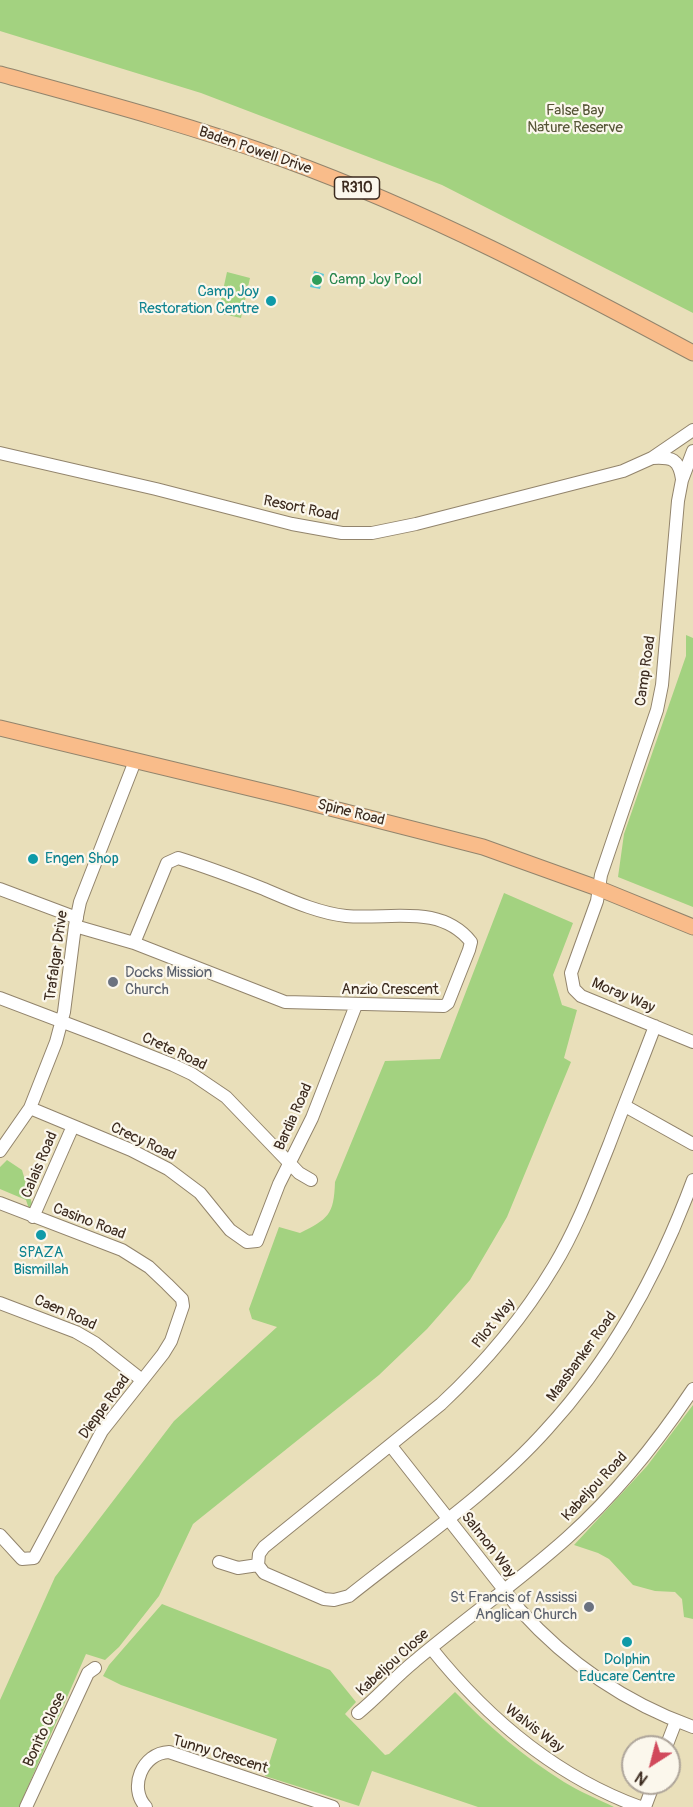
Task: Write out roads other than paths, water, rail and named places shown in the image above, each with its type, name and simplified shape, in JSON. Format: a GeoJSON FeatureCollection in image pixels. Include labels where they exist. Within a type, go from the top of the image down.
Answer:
{"type":"FeatureCollection","features":[{"type":"Feature","properties":{"kind":"main road","name":"Baden Powell Drive"},"geometry":{"type":"LineString","coordinates":[[0,74],[209,134],[284,159],[439,223],[513,258],[693,353]]}},
{"type":"Feature","properties":{"kind":"main road","name":"Spine Road"},"geometry":{"type":"LineString","coordinates":[[0,728],[483,847],[600,889],[693,927]]}},
{"type":"Feature","properties":{"kind":"street","name":"Resort Road"},"geometry":{"type":"LineString","coordinates":[[0,453],[156,489],[292,524],[327,531],[372,533],[588,482],[623,471],[652,458],[693,430]]}},
{"type":"Feature","properties":{"kind":"street","name":"Camp Road"},"geometry":{"type":"LineString","coordinates":[[600,889],[601,875],[657,710],[662,685],[673,545],[682,480],[693,451]]}},
{"type":"Feature","properties":{"kind":"street"},"geometry":{"type":"LineString","coordinates":[[652,458],[676,461],[682,480]]}},
{"type":"Feature","properties":{"kind":"street","name":"Trafalgar Drive"},"geometry":{"type":"LineString","coordinates":[[0,1151],[30,1108],[62,1023],[80,902],[135,761]]}},
{"type":"Feature","properties":{"kind":"street","name":"Anzio Crescent"},"geometry":{"type":"LineString","coordinates":[[0,889],[76,922],[285,1002],[444,1006],[448,1003],[471,942],[454,926],[438,919],[410,915],[364,917],[328,912],[178,858],[167,863],[134,943]]}},
{"type":"Feature","properties":{"kind":"street","name":"Moray Way"},"geometry":{"type":"LineString","coordinates":[[600,889],[571,973],[572,982],[581,996],[693,1042]]}},
{"type":"Feature","properties":{"kind":"street","name":"Crete Road"},"geometry":{"type":"LineString","coordinates":[[0,998],[192,1074],[226,1097],[245,1114],[266,1141],[299,1173],[311,1180]]}},
{"type":"Feature","properties":{"kind":"street","name":"Bardia Road"},"geometry":{"type":"LineString","coordinates":[[257,1241],[290,1162],[312,1119],[356,1005]]}},
{"type":"Feature","properties":{"kind":"street","name":"Pilot Way"},"geometry":{"type":"LineString","coordinates":[[258,1565],[259,1554],[274,1538],[391,1446],[468,1379],[497,1347],[533,1299],[555,1265],[576,1225],[655,1026]]}},
{"type":"Feature","properties":{"kind":"street"},"geometry":{"type":"LineString","coordinates":[[625,1106],[693,1144]]}},
{"type":"Feature","properties":{"kind":"street","name":"Crecy Road"},"geometry":{"type":"LineString","coordinates":[[30,1108],[168,1168],[200,1193],[230,1230],[247,1242],[257,1241]]}},
{"type":"Feature","properties":{"kind":"street","name":"Calais Road"},"geometry":{"type":"LineString","coordinates":[[33,1216],[73,1126]]}},
{"type":"Feature","properties":{"kind":"street","name":"Maasbanker Road"},"geometry":{"type":"LineString","coordinates":[[448,1518],[546,1431],[622,1331],[659,1264],[693,1180]]}},
{"type":"Feature","properties":{"kind":"street","name":"Casino Road"},"geometry":{"type":"LineString","coordinates":[[0,1203],[122,1250],[155,1273],[178,1294],[183,1306]]}},
{"type":"Feature","properties":{"kind":"street","name":"Caen Road"},"geometry":{"type":"LineString","coordinates":[[0,1303],[76,1332],[95,1343],[142,1380]]}},
{"type":"Feature","properties":{"kind":"street","name":"Dieppe Road"},"geometry":{"type":"LineString","coordinates":[[0,1535],[22,1559],[34,1558],[102,1431],[171,1341],[183,1306]]}},
{"type":"Feature","properties":{"kind":"street","name":"Kabeljou Road"},"geometry":{"type":"LineString","coordinates":[[504,1590],[566,1539],[604,1502],[670,1424],[693,1389]]}},
{"type":"Feature","properties":{"kind":"street","name":"Salmon Way"},"geometry":{"type":"LineString","coordinates":[[391,1446],[530,1621],[572,1661],[633,1701],[676,1721],[693,1726]]}},
{"type":"Feature","properties":{"kind":"street"},"geometry":{"type":"LineString","coordinates":[[219,1562],[238,1568],[258,1565],[272,1578],[324,1599],[340,1600],[349,1596],[448,1518]]}},
{"type":"Feature","properties":{"kind":"street","name":"Kabeljou Close"},"geometry":{"type":"LineString","coordinates":[[358,1713],[431,1648],[504,1590]]}},
{"type":"Feature","properties":{"kind":"street","name":"Walvis Way"},"geometry":{"type":"LineString","coordinates":[[431,1648],[475,1700],[510,1732],[543,1757],[587,1783],[640,1807]]}},
{"type":"Feature","properties":{"kind":"street","name":"Bonito Close"},"geometry":{"type":"LineString","coordinates":[[26,1807],[88,1673],[95,1668]]}},
{"type":"Feature","properties":{"kind":"street"},"geometry":{"type":"LineString","coordinates":[[671,1735],[676,1721]]}},
{"type":"Feature","properties":{"kind":"street","name":"Tunny Crescent"},"geometry":{"type":"LineString","coordinates":[[146,1807],[139,1798],[137,1782],[145,1765],[151,1758],[162,1752],[169,1752],[331,1807]]}},
{"type":"Feature","properties":{"kind":"water","name":"Camp Joy Pool"},"geometry":{"type":"Polygon","coordinates":[[[314,271],[324,274],[320,289],[310,287],[314,271]]]}},
{"type":"Feature","properties":{"kind":"place","name":"Camp Joy Pool"},"geometry":{"type":"Point","coordinates":[317,280]}},
{"type":"Feature","properties":{"kind":"place","name":"Camp Joy Restoration Centre"},"geometry":{"type":"Point","coordinates":[271,301]}},
{"type":"Feature","properties":{"kind":"place","name":"Engen Shop"},"geometry":{"type":"Point","coordinates":[33,859]}},
{"type":"Feature","properties":{"kind":"place","name":"Docks Mission Church"},"geometry":{"type":"Point","coordinates":[113,982]}},
{"type":"Feature","properties":{"kind":"place","name":"SPAZA Bismillah"},"geometry":{"type":"Point","coordinates":[41,1235]}},
{"type":"Feature","properties":{"kind":"place","name":"St Francis of Assissi Anglican Church"},"geometry":{"type":"Point","coordinates":[589,1607]}},
{"type":"Feature","properties":{"kind":"place","name":"Dolphin Educare Centre"},"geometry":{"type":"Point","coordinates":[627,1642]}},
{"type":"Feature","properties":{"kind":"park label","name":"False Bay Nature Reserve"},"geometry":{"type":"Point","coordinates":[575,120]}}]}
